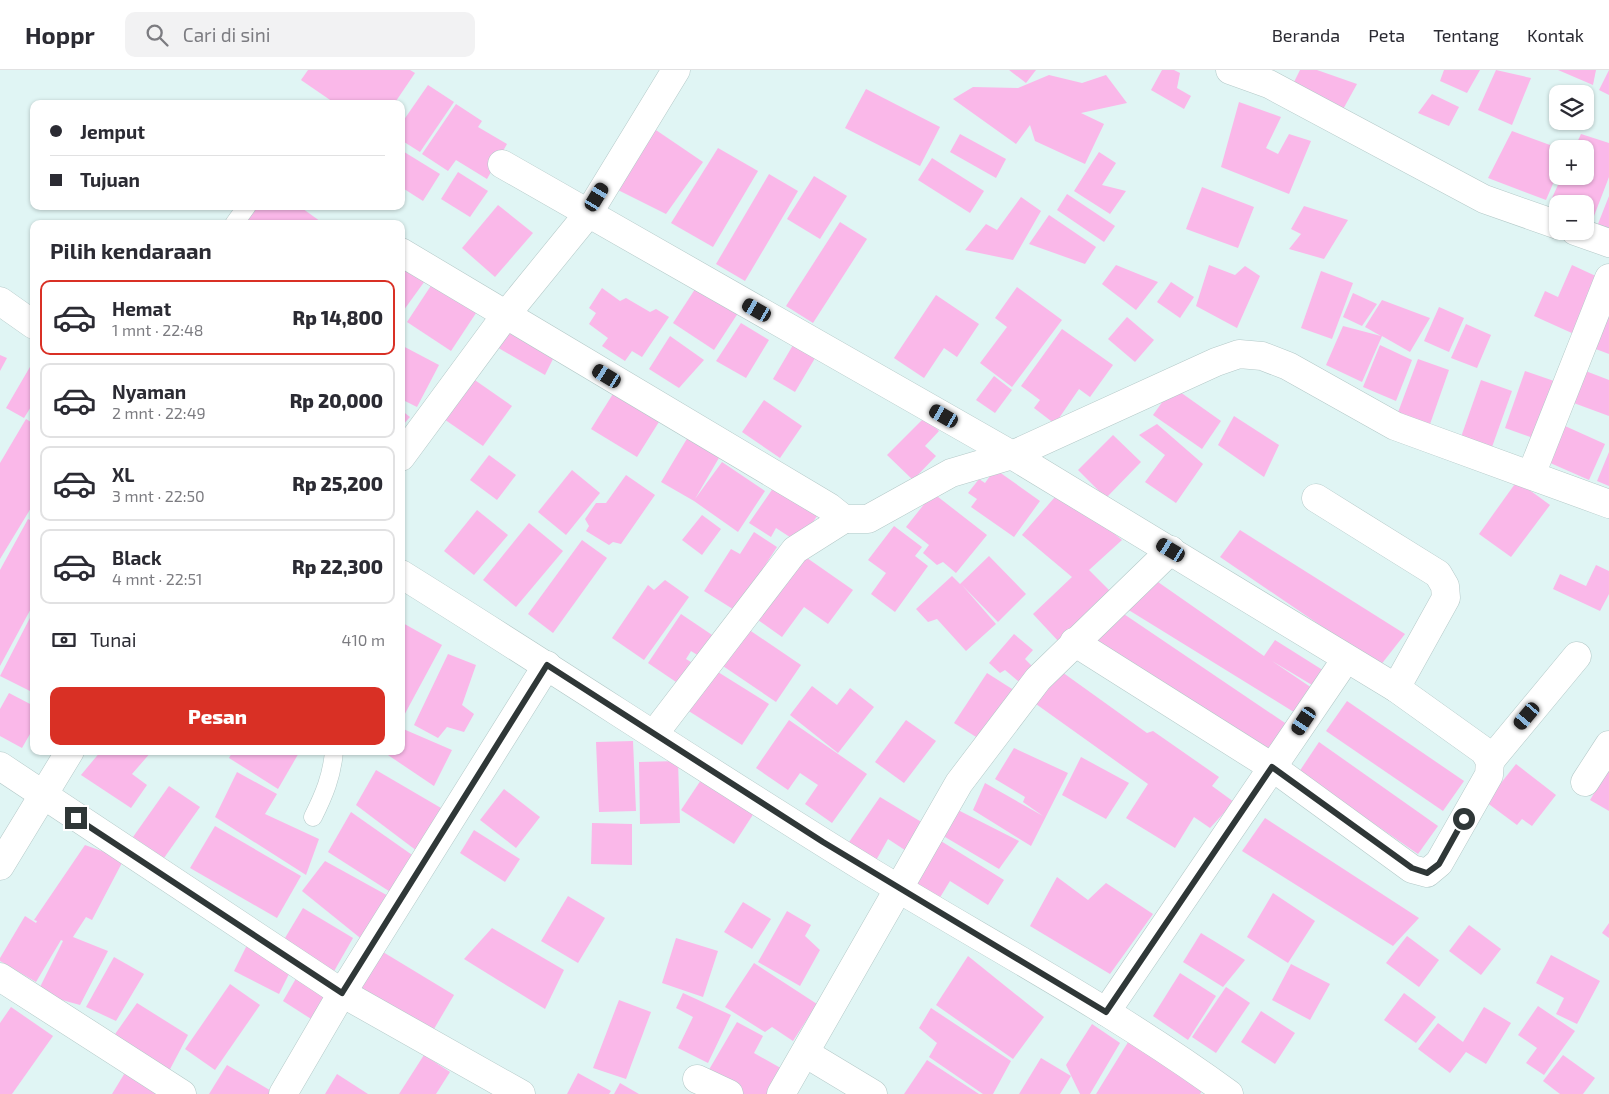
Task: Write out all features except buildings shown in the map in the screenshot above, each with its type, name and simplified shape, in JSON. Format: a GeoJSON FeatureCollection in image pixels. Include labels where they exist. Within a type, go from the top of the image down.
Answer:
{"type":"FeatureCollection","features":[{"type":"Feature","properties":{"kind":"street"},"geometry":{"type":"LineString","coordinates":[[405,452],[505,316],[588,214],[676,70]]}},
{"type":"Feature","properties":{"kind":"street"},"geometry":{"type":"LineString","coordinates":[[1230,70],[1269,84],[1484,200],[1549,222]]}},
{"type":"Feature","properties":{"kind":"street"},"geometry":{"type":"LineString","coordinates":[[502,164],[1012,455],[1396,688],[1484,751],[1490,761],[1489,775],[1439,864],[1427,873],[1412,868],[1272,767],[1074,642]]}},
{"type":"Feature","properties":{"kind":"street"},"geometry":{"type":"LineString","coordinates":[[1594,238],[1609,243]]}},
{"type":"Feature","properties":{"kind":"street"},"geometry":{"type":"LineString","coordinates":[[405,254],[505,316],[820,502],[844,520]]}},
{"type":"Feature","properties":{"kind":"street"},"geometry":{"type":"LineString","coordinates":[[1531,475],[1609,278]]}},
{"type":"Feature","properties":{"kind":"street"},"geometry":{"type":"LineString","coordinates":[[0,301],[30,322]]}},
{"type":"Feature","properties":{"kind":"street"},"geometry":{"type":"LineString","coordinates":[[654,734],[795,550],[844,520],[868,520],[951,472],[1012,455],[1216,362],[1239,354],[1262,356],[1288,366],[1395,426],[1609,504]]}},
{"type":"Feature","properties":{"kind":"street"},"geometry":{"type":"LineString","coordinates":[[1316,498],[1438,574],[1445,586],[1446,598],[1396,688]]}},
{"type":"Feature","properties":{"kind":"street"},"geometry":{"type":"LineString","coordinates":[[781,1094],[900,890],[959,783],[1038,679],[1171,550]]}},
{"type":"Feature","properties":{"kind":"street"},"geometry":{"type":"LineString","coordinates":[[405,577],[547,665],[900,890],[1106,1012],[1216,1090]]}},
{"type":"Feature","properties":{"kind":"street"},"geometry":{"type":"LineString","coordinates":[[1490,761],[1577,656]]}},
{"type":"Feature","properties":{"kind":"street"},"geometry":{"type":"LineString","coordinates":[[1106,1012],[1346,659]]}},
{"type":"Feature","properties":{"kind":"street"},"geometry":{"type":"LineString","coordinates":[[283,1094],[342,993],[547,665]]}},
{"type":"Feature","properties":{"kind":"street"},"geometry":{"type":"LineString","coordinates":[[1585,782],[1609,745]]}},
{"type":"Feature","properties":{"kind":"street"},"geometry":{"type":"LineString","coordinates":[[0,866],[68,755]]}},
{"type":"Feature","properties":{"kind":"street"},"geometry":{"type":"LineString","coordinates":[[0,766],[42,796],[342,993],[521,1094]]}},
{"type":"Feature","properties":{"kind":"street"},"geometry":{"type":"LineString","coordinates":[[0,977],[182,1094]]}},
{"type":"Feature","properties":{"kind":"street"},"geometry":{"type":"LineString","coordinates":[[805,1053],[872,1094]]}},
{"type":"Feature","properties":{"kind":"street"},"geometry":{"type":"LineString","coordinates":[[697,1079],[729,1094]]}},
{"type":"Feature","properties":{"kind":"lane"},"geometry":{"type":"LineString","coordinates":[[313,817],[328,786],[333,769],[334,755]]}},
{"type":"Feature","properties":{"kind":"route"},"geometry":{"type":"LineString","coordinates":[[76,818],[342,993],[547,665],[900,890],[1106,1012],[1272,767],[1412,868],[1427,873],[1439,864],[1464,819]]}}]}
